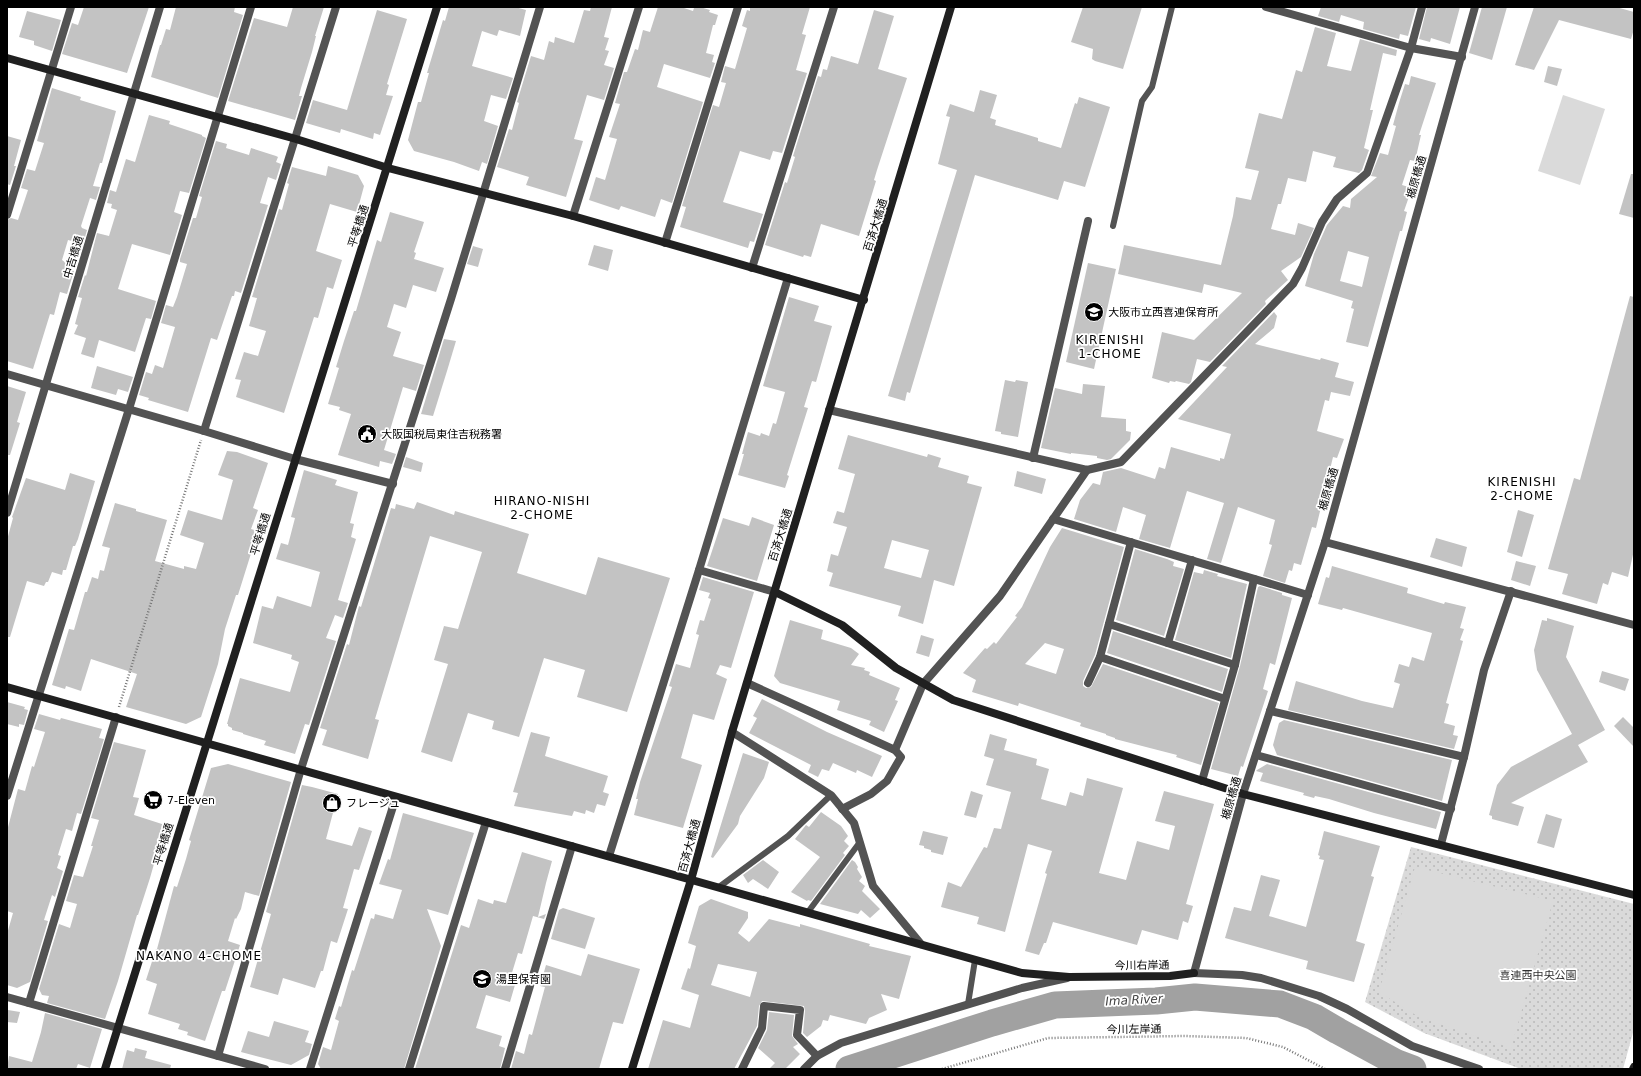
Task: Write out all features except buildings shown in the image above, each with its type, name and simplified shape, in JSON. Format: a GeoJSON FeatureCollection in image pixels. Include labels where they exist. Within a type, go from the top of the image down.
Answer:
{"type":"FeatureCollection","features":[{"type":"Feature","properties":{"kind":"street"},"geometry":{"type":"LineString","coordinates":[[7,215],[71,7]]}},
{"type":"Feature","properties":{"kind":"street","name":"中吉橋通"},"geometry":{"type":"LineString","coordinates":[[7,514],[160,7]]}},
{"type":"Feature","properties":{"kind":"street"},"geometry":{"type":"LineString","coordinates":[[7,796],[129,409],[251,7]]}},
{"type":"Feature","properties":{"kind":"street"},"geometry":{"type":"LineString","coordinates":[[204,431],[336,7]]}},
{"type":"Feature","properties":{"kind":"street","name":"平等橋通"},"geometry":{"type":"LineString","coordinates":[[105,1069],[295,458],[388,168],[437,7]]}},
{"type":"Feature","properties":{"kind":"street"},"geometry":{"type":"LineString","coordinates":[[218,1056],[301,769],[393,484],[540,7]]}},
{"type":"Feature","properties":{"kind":"street"},"geometry":{"type":"LineString","coordinates":[[573,216],[639,7]]}},
{"type":"Feature","properties":{"kind":"street"},"geometry":{"type":"LineString","coordinates":[[665,243],[738,7]]}},
{"type":"Feature","properties":{"kind":"street"},"geometry":{"type":"LineString","coordinates":[[752,268],[834,7]]}},
{"type":"Feature","properties":{"kind":"street","name":"百済大橋通"},"geometry":{"type":"LineString","coordinates":[[632,1069],[691,880],[732,732],[829,410],[864,300],[951,7]]}},
{"type":"Feature","properties":{"kind":"street"},"geometry":{"type":"LineString","coordinates":[[1266,7],[1411,48],[1462,57]]}},
{"type":"Feature","properties":{"kind":"street"},"geometry":{"type":"LineString","coordinates":[[829,410],[1087,470],[1121,462],[1293,284],[1302,268],[1322,222],[1337,199],[1367,173],[1411,48],[1422,7]]}},
{"type":"Feature","properties":{"kind":"street","name":"楯原橋通"},"geometry":{"type":"LineString","coordinates":[[1194,974],[1243,794],[1325,542],[1475,7]]}},
{"type":"Feature","properties":{"kind":"street"},"geometry":{"type":"LineString","coordinates":[[7,58],[134,95],[296,139],[388,168],[573,216],[864,300]]}},
{"type":"Feature","properties":{"kind":"street"},"geometry":{"type":"LineString","coordinates":[[1032,458],[1088,220]]}},
{"type":"Feature","properties":{"kind":"street"},"geometry":{"type":"LineString","coordinates":[[609,856],[699,570],[788,278]]}},
{"type":"Feature","properties":{"kind":"street"},"geometry":{"type":"LineString","coordinates":[[7,374],[295,458],[393,484]]}},
{"type":"Feature","properties":{"kind":"street"},"geometry":{"type":"LineString","coordinates":[[896,750],[923,684],[1000,596],[1087,470]]}},
{"type":"Feature","properties":{"kind":"street"},"geometry":{"type":"LineString","coordinates":[[1053,519],[1308,595]]}},
{"type":"Feature","properties":{"kind":"street"},"geometry":{"type":"LineString","coordinates":[[1088,683],[1100,657],[1131,542]]}},
{"type":"Feature","properties":{"kind":"street"},"geometry":{"type":"LineString","coordinates":[[1325,542],[1634,625]]}},
{"type":"Feature","properties":{"kind":"street"},"geometry":{"type":"LineString","coordinates":[[1168,643],[1192,560]]}},
{"type":"Feature","properties":{"kind":"street"},"geometry":{"type":"LineString","coordinates":[[699,570],[775,592],[842,625],[896,668],[953,700],[1243,794],[1634,895]]}},
{"type":"Feature","properties":{"kind":"street"},"geometry":{"type":"LineString","coordinates":[[1202,781],[1235,665],[1254,579]]}},
{"type":"Feature","properties":{"kind":"street"},"geometry":{"type":"LineString","coordinates":[[1441,844],[1464,757],[1484,670],[1511,591]]}},
{"type":"Feature","properties":{"kind":"street"},"geometry":{"type":"LineString","coordinates":[[1109,624],[1235,665]]}},
{"type":"Feature","properties":{"kind":"street"},"geometry":{"type":"LineString","coordinates":[[1100,657],[1225,700]]}},
{"type":"Feature","properties":{"kind":"street"},"geometry":{"type":"LineString","coordinates":[[747,683],[896,750],[900,757],[886,781],[871,794],[842,809]]}},
{"type":"Feature","properties":{"kind":"street"},"geometry":{"type":"LineString","coordinates":[[7,687],[1022,973],[1069,977]]}},
{"type":"Feature","properties":{"kind":"street"},"geometry":{"type":"LineString","coordinates":[[1270,711],[1464,757]]}},
{"type":"Feature","properties":{"kind":"street"},"geometry":{"type":"LineString","coordinates":[[29,1003],[116,717]]}},
{"type":"Feature","properties":{"kind":"street"},"geometry":{"type":"LineString","coordinates":[[732,732],[831,795],[854,824],[873,886],[921,944]]}},
{"type":"Feature","properties":{"kind":"street"},"geometry":{"type":"LineString","coordinates":[[1256,755],[1451,809]]}},
{"type":"Feature","properties":{"kind":"street"},"geometry":{"type":"LineString","coordinates":[[310,1069],[396,797]]}},
{"type":"Feature","properties":{"kind":"street"},"geometry":{"type":"LineString","coordinates":[[409,1069],[486,822]]}},
{"type":"Feature","properties":{"kind":"street"},"geometry":{"type":"LineString","coordinates":[[505,1069],[572,846]]}},
{"type":"Feature","properties":{"kind":"street","name":"今川右岸通"},"geometry":{"type":"LineString","coordinates":[[804,1069],[817,1056],[841,1043],[1022,988],[1069,977],[1170,976],[1194,974],[1242,975],[1261,978],[1319,996],[1412,1046],[1479,1069]]}},
{"type":"Feature","properties":{"kind":"street"},"geometry":{"type":"LineString","coordinates":[[7,997],[265,1069]]}},
{"type":"Feature","properties":{"kind":"street"},"geometry":{"type":"LineString","coordinates":[[742,1069],[762,1028],[764,1006],[800,1010],[797,1035],[817,1056]]}},
{"type":"Feature","properties":{"kind":"lane"},"geometry":{"type":"LineString","coordinates":[[1113,226],[1142,101],[1152,87],[1172,7]]}},
{"type":"Feature","properties":{"kind":"lane"},"geometry":{"type":"LineString","coordinates":[[719,887],[788,836],[831,795]]}},
{"type":"Feature","properties":{"kind":"lane"},"geometry":{"type":"LineString","coordinates":[[808,912],[860,842]]}},
{"type":"Feature","properties":{"kind":"lane"},"geometry":{"type":"LineString","coordinates":[[968,1004],[975,960]]}},
{"type":"Feature","properties":{"kind":"path"},"geometry":{"type":"LineString","coordinates":[[116,717],[204,431]]}},
{"type":"Feature","properties":{"kind":"path","name":"今川左岸通"},"geometry":{"type":"LineString","coordinates":[[942,1069],[1048,1038],[1184,1036],[1246,1038],[1283,1046],[1325,1069]]}},
{"type":"Feature","properties":{"kind":"green space"},"geometry":{"type":"Polygon","coordinates":[[[1563,95],[1605,109],[1580,185],[1538,171],[1563,95]]]}},
{"type":"Feature","properties":{"kind":"green space","name":"喜連西中央公園"},"geometry":{"type":"Polygon","coordinates":[[[1411,847],[1634,904],[1634,1029],[1623,1069],[1521,1069],[1424,1033],[1365,1002],[1411,847]]]}},
{"type":"Feature","properties":{"kind":"green space"},"geometry":{"type":"Polygon","coordinates":[[[1415,867],[1553,901],[1511,1048],[1419,1017],[1379,992],[1415,867]]]}},
{"type":"Feature","properties":{"kind":"waterway","name":"Ima River"},"geometry":{"type":"LineString","coordinates":[[849,1069],[992,1023],[1055,1005],[1156,1001],[1195,997],[1280,1004],[1314,1017],[1397,1063],[1413,1069]]}},
{"type":"Feature","properties":{"kind":"place","name":"大阪市立西喜連保育所"},"geometry":{"type":"Point","coordinates":[1094,312]}},
{"type":"Feature","properties":{"kind":"place","name":"大阪国税局東住吉税務署"},"geometry":{"type":"Point","coordinates":[367,434]}},
{"type":"Feature","properties":{"kind":"place","name":"7-Eleven"},"geometry":{"type":"Point","coordinates":[153,800]}},
{"type":"Feature","properties":{"kind":"place","name":"フレージュ"},"geometry":{"type":"Point","coordinates":[332,803]}},
{"type":"Feature","properties":{"kind":"place","name":"湯里保育園"},"geometry":{"type":"Point","coordinates":[482,979]}},
{"type":"Feature","properties":{"kind":"district","name":"KIRENISHI 1-CHOME"},"geometry":{"type":"Point","coordinates":[1110,347]}},
{"type":"Feature","properties":{"kind":"district","name":"KIRENISHI 2-CHOME"},"geometry":{"type":"Point","coordinates":[1522,489]}},
{"type":"Feature","properties":{"kind":"district","name":"HIRANO-NISHI 2-CHOME"},"geometry":{"type":"Point","coordinates":[542,508]}},
{"type":"Feature","properties":{"kind":"district","name":"NAKANO 4-CHOME"},"geometry":{"type":"Point","coordinates":[199,956]}}]}
